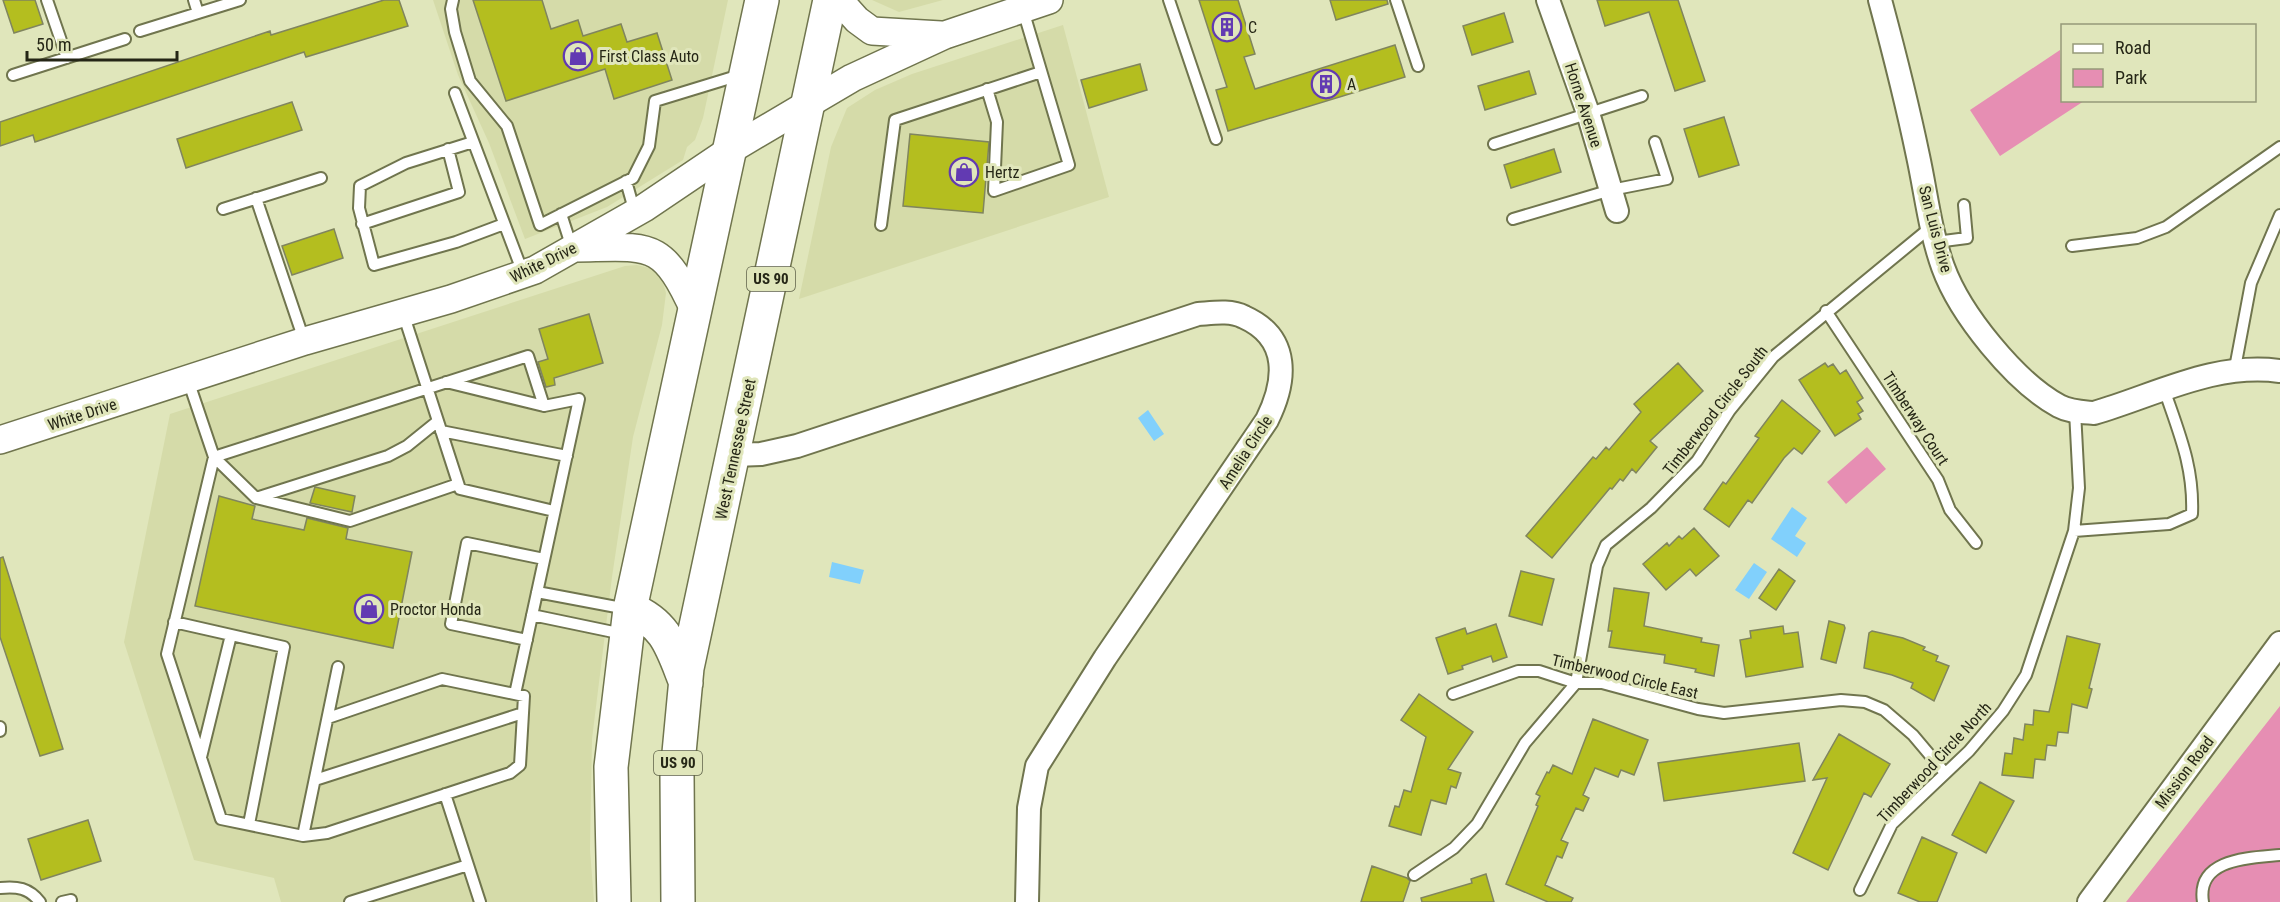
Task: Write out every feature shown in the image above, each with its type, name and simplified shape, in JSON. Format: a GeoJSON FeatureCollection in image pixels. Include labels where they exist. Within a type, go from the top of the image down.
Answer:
{"type":"FeatureCollection","features":[{"type":"Feature","properties":{"kind":"main road"},"geometry":{"type":"LineString","coordinates":[[614,902],[611,767],[629,622],[762,0]]}},
{"type":"Feature","properties":{"kind":"main road","name":"West Tennessee Street"},"geometry":{"type":"LineString","coordinates":[[678,902],[677,774],[686,682],[830,0]]}},
{"type":"Feature","properties":{"kind":"main road"},"geometry":{"type":"LineString","coordinates":[[629,622],[650,617],[665,633],[686,682]]}},
{"type":"Feature","properties":{"kind":"street"},"geometry":{"type":"LineString","coordinates":[[839,0],[857,20],[872,31],[945,35]]}},
{"type":"Feature","properties":{"kind":"street","name":"White Drive"},"geometry":{"type":"LineString","coordinates":[[0,440],[304,341],[403,313],[523,274],[635,213],[730,150],[852,78],[945,35],[1049,0]]}},
{"type":"Feature","properties":{"kind":"street","name":"Horne Avenue"},"geometry":{"type":"LineString","coordinates":[[1548,0],[1588,113],[1614,200]]}},
{"type":"Feature","properties":{"kind":"street","name":"San Luis Drive"},"geometry":{"type":"LineString","coordinates":[[1880,0],[1903,84],[1934,234],[1943,267],[1958,299],[1979,330],[2022,377],[2059,406],[2074,411]]}},
{"type":"Feature","properties":{"kind":"street"},"geometry":{"type":"LineString","coordinates":[[572,248],[629,247],[663,256],[682,282],[695,312]]}},
{"type":"Feature","properties":{"kind":"street","name":"Amelia Circle"},"geometry":{"type":"LineString","coordinates":[[734,455],[761,454],[819,440],[1198,314],[1224,312],[1243,316],[1272,340],[1280,358],[1282,377],[1277,399],[1267,420],[1112,648],[1036,766],[1029,808],[1027,902]]}},
{"type":"Feature","properties":{"kind":"street"},"geometry":{"type":"LineString","coordinates":[[2074,411],[2094,413],[2213,373],[2235,368],[2280,371]]}},
{"type":"Feature","properties":{"kind":"street","name":"Mission Road"},"geometry":{"type":"LineString","coordinates":[[2089,902],[2280,643]]}},
{"type":"Feature","properties":{"kind":"lane"},"geometry":{"type":"LineString","coordinates":[[47,0],[67,58]]}},
{"type":"Feature","properties":{"kind":"lane"},"geometry":{"type":"LineString","coordinates":[[194,0],[198,13]]}},
{"type":"Feature","properties":{"kind":"lane"},"geometry":{"type":"LineString","coordinates":[[141,32],[240,0]]}},
{"type":"Feature","properties":{"kind":"lane"},"geometry":{"type":"LineString","coordinates":[[453,0],[451,9],[455,32],[470,81],[507,126],[540,225],[633,177],[649,146],[655,101],[746,73]]}},
{"type":"Feature","properties":{"kind":"lane"},"geometry":{"type":"LineString","coordinates":[[1169,0],[1216,139]]}},
{"type":"Feature","properties":{"kind":"lane"},"geometry":{"type":"LineString","coordinates":[[1396,0],[1418,66]]}},
{"type":"Feature","properties":{"kind":"lane"},"geometry":{"type":"LineString","coordinates":[[987,89],[997,122],[994,191],[1070,165],[1022,9]]}},
{"type":"Feature","properties":{"kind":"lane"},"geometry":{"type":"LineString","coordinates":[[13,75],[125,39]]}},
{"type":"Feature","properties":{"kind":"lane"},"geometry":{"type":"LineString","coordinates":[[881,225],[895,120],[1041,72]]}},
{"type":"Feature","properties":{"kind":"lane"},"geometry":{"type":"LineString","coordinates":[[455,93],[523,274]]}},
{"type":"Feature","properties":{"kind":"lane"},"geometry":{"type":"LineString","coordinates":[[1494,144],[1642,96]]}},
{"type":"Feature","properties":{"kind":"lane"},"geometry":{"type":"LineString","coordinates":[[473,142],[406,162],[360,186],[362,224],[374,265],[456,242],[504,224]]}},
{"type":"Feature","properties":{"kind":"lane"},"geometry":{"type":"LineString","coordinates":[[1513,219],[1614,200],[1667,179],[1654,142]]}},
{"type":"Feature","properties":{"kind":"lane"},"geometry":{"type":"LineString","coordinates":[[2072,246],[2137,238],[2166,227],[2280,147]]}},
{"type":"Feature","properties":{"kind":"lane"},"geometry":{"type":"LineString","coordinates":[[362,224],[459,192],[448,149]]}},
{"type":"Feature","properties":{"kind":"lane"},"geometry":{"type":"LineString","coordinates":[[223,209],[321,177]]}},
{"type":"Feature","properties":{"kind":"lane"},"geometry":{"type":"LineString","coordinates":[[626,181],[635,213]]}},
{"type":"Feature","properties":{"kind":"lane"},"geometry":{"type":"LineString","coordinates":[[256,198],[304,341]]}},
{"type":"Feature","properties":{"kind":"lane"},"geometry":{"type":"LineString","coordinates":[[1934,234],[1967,238],[1964,205]]}},
{"type":"Feature","properties":{"kind":"lane"},"geometry":{"type":"LineString","coordinates":[[561,214],[572,248]]}},
{"type":"Feature","properties":{"kind":"lane"},"geometry":{"type":"LineString","coordinates":[[2235,368],[2251,283],[2280,215]]}},
{"type":"Feature","properties":{"kind":"lane","name":"Timberwood Circle South"},"geometry":{"type":"LineString","coordinates":[[1414,875],[1454,848],[1477,824],[1525,743],[1576,682],[1597,566],[1606,545],[1651,508],[1696,461],[1730,410],[1773,357],[1826,311],[1934,234]]}},
{"type":"Feature","properties":{"kind":"lane","name":"Timberway Court"},"geometry":{"type":"LineString","coordinates":[[1826,311],[1938,480],[1950,510],[1976,543]]}},
{"type":"Feature","properties":{"kind":"lane"},"geometry":{"type":"LineString","coordinates":[[403,313],[460,489],[554,511]]}},
{"type":"Feature","properties":{"kind":"lane"},"geometry":{"type":"LineString","coordinates":[[214,457],[528,356],[544,406]]}},
{"type":"Feature","properties":{"kind":"lane"},"geometry":{"type":"LineString","coordinates":[[188,379],[214,457],[256,498],[350,521],[458,484]]}},
{"type":"Feature","properties":{"kind":"lane"},"geometry":{"type":"LineString","coordinates":[[446,382],[544,406],[579,399],[515,694]]}},
{"type":"Feature","properties":{"kind":"lane"},"geometry":{"type":"LineString","coordinates":[[2074,531],[2169,524],[2192,514],[2193,485],[2186,456],[2163,389]]}},
{"type":"Feature","properties":{"kind":"lane","name":"Timberwood Circle North"},"geometry":{"type":"LineString","coordinates":[[1860,890],[1892,824],[1945,773],[2003,711],[2026,675],[2074,531],[2079,488],[2074,411]]}},
{"type":"Feature","properties":{"kind":"lane"},"geometry":{"type":"LineString","coordinates":[[256,498],[388,456],[439,426],[567,456]]}},
{"type":"Feature","properties":{"kind":"lane"},"geometry":{"type":"LineString","coordinates":[[214,457],[166,654],[222,819],[303,836],[327,833],[517,769],[520,765],[524,696],[442,679],[328,718]]}},
{"type":"Feature","properties":{"kind":"lane"},"geometry":{"type":"LineString","coordinates":[[527,640],[451,624],[467,543],[544,559]]}},
{"type":"Feature","properties":{"kind":"lane"},"geometry":{"type":"LineString","coordinates":[[537,592],[629,622]]}},
{"type":"Feature","properties":{"kind":"lane"},"geometry":{"type":"LineString","coordinates":[[532,615],[629,622]]}},
{"type":"Feature","properties":{"kind":"lane"},"geometry":{"type":"LineString","coordinates":[[174,622],[284,647],[249,824]]}},
{"type":"Feature","properties":{"kind":"lane"},"geometry":{"type":"LineString","coordinates":[[201,757],[231,635]]}},
{"type":"Feature","properties":{"kind":"lane"},"geometry":{"type":"LineString","coordinates":[[303,836],[338,667]]}},
{"type":"Feature","properties":{"kind":"lane","name":"Timberwood Circle East"},"geometry":{"type":"LineString","coordinates":[[1453,694],[1518,671],[1539,671],[1576,682],[1602,683],[1698,709],[1724,713],[1841,700],[1866,702],[1884,710],[1913,735],[1945,773]]}},
{"type":"Feature","properties":{"kind":"lane"},"geometry":{"type":"LineString","coordinates":[[315,780],[523,713]]}},
{"type":"Feature","properties":{"kind":"lane"},"geometry":{"type":"LineString","coordinates":[[445,794],[480,902]]}},
{"type":"Feature","properties":{"kind":"lane"},"geometry":{"type":"LineString","coordinates":[[2203,902],[2206,877],[2216,867],[2232,861],[2280,855]]}},
{"type":"Feature","properties":{"kind":"lane"},"geometry":{"type":"LineString","coordinates":[[350,902],[468,866]]}},
{"type":"Feature","properties":{"kind":"lane"},"geometry":{"type":"LineString","coordinates":[[0,888],[13,886],[27,890],[40,902]]}},
{"type":"Feature","properties":{"kind":"shaded area"},"geometry":{"type":"Polygon","coordinates":[[[433,0],[728,0],[703,118],[695,140],[687,147],[683,160],[607,207],[525,239],[489,143],[458,75],[433,0]]]}},
{"type":"Feature","properties":{"kind":"shaded area"},"geometry":{"type":"Polygon","coordinates":[[[872,0],[943,0],[899,12],[872,0]]]}},
{"type":"Feature","properties":{"kind":"shaded area","name":"Hertz"},"geometry":{"type":"Polygon","coordinates":[[[1063,25],[1109,197],[799,299],[831,147],[847,108],[875,90],[912,74],[1063,25]]]}},
{"type":"Feature","properties":{"kind":"shaded area","name":"Proctor Honda"},"geometry":{"type":"Polygon","coordinates":[[[637,265],[653,269],[662,279],[666,293],[662,325],[633,437],[612,577],[592,739],[590,850],[594,902],[281,902],[274,878],[194,860],[124,642],[170,414],[625,266],[637,265]]]}},
{"type":"Feature","properties":{"kind":"green space"},"geometry":{"type":"Polygon","coordinates":[[[2060,50],[2061,102],[2082,102],[2000,156],[1970,110],[2060,50]]]}},
{"type":"Feature","properties":{"kind":"green space"},"geometry":{"type":"Polygon","coordinates":[[[1867,447],[1886,469],[1846,504],[1827,482],[1867,447]]]}},
{"type":"Feature","properties":{"kind":"green space"},"geometry":{"type":"Polygon","coordinates":[[[2280,706],[2280,902],[2126,902],[2280,706]]]}},
{"type":"Feature","properties":{"kind":"water"},"geometry":{"type":"Polygon","coordinates":[[[1148,410],[1164,434],[1154,441],[1138,418],[1148,410]]]}},
{"type":"Feature","properties":{"kind":"water"},"geometry":{"type":"Polygon","coordinates":[[[1792,507],[1807,518],[1795,536],[1806,543],[1797,557],[1771,539],[1792,507]]]}},
{"type":"Feature","properties":{"kind":"water"},"geometry":{"type":"Polygon","coordinates":[[[832,562],[864,570],[860,584],[829,577],[832,562]]]}},
{"type":"Feature","properties":{"kind":"water"},"geometry":{"type":"Polygon","coordinates":[[[1754,563],[1767,572],[1749,599],[1735,590],[1754,563]]]}},
{"type":"Feature","properties":{"kind":"building"},"geometry":{"type":"Polygon","coordinates":[[[3,0],[35,0],[43,24],[14,33],[3,0]]]}},
{"type":"Feature","properties":{"kind":"building"},"geometry":{"type":"Polygon","coordinates":[[[384,0],[399,0],[408,26],[306,57],[304,52],[35,142],[33,135],[0,146],[0,122],[270,31],[271,35],[384,0]]]}},
{"type":"Feature","properties":{"kind":"building","name":"First Class Auto"},"geometry":{"type":"Polygon","coordinates":[[[473,0],[542,0],[551,29],[578,20],[583,36],[621,24],[627,42],[657,33],[672,80],[614,99],[605,69],[506,101],[473,0]]]}},
{"type":"Feature","properties":{"kind":"building","name":"A"},"geometry":{"type":"Polygon","coordinates":[[[1199,0],[1238,0],[1255,54],[1244,57],[1255,89],[1395,45],[1405,77],[1228,131],[1216,90],[1227,87],[1199,0]]]}},
{"type":"Feature","properties":{"kind":"building"},"geometry":{"type":"Polygon","coordinates":[[[1330,0],[1387,0],[1388,4],[1336,20],[1330,0]]]}},
{"type":"Feature","properties":{"kind":"building"},"geometry":{"type":"Polygon","coordinates":[[[1597,0],[1678,0],[1705,81],[1675,91],[1649,12],[1605,26],[1597,0]]]}},
{"type":"Feature","properties":{"kind":"building"},"geometry":{"type":"Polygon","coordinates":[[[1504,13],[1513,42],[1472,55],[1463,26],[1504,13]]]}},
{"type":"Feature","properties":{"kind":"building"},"geometry":{"type":"Polygon","coordinates":[[[1140,64],[1147,90],[1089,108],[1081,80],[1140,64]]]}},
{"type":"Feature","properties":{"kind":"building"},"geometry":{"type":"Polygon","coordinates":[[[1529,71],[1536,94],[1485,110],[1478,86],[1529,71]]]}},
{"type":"Feature","properties":{"kind":"building"},"geometry":{"type":"Polygon","coordinates":[[[292,102],[302,130],[186,168],[177,139],[292,102]]]}},
{"type":"Feature","properties":{"kind":"building"},"geometry":{"type":"Polygon","coordinates":[[[1724,117],[1739,165],[1699,177],[1684,129],[1724,117]]]}},
{"type":"Feature","properties":{"kind":"building"},"geometry":{"type":"Polygon","coordinates":[[[910,134],[989,142],[983,213],[903,206],[910,134]]]}},
{"type":"Feature","properties":{"kind":"building"},"geometry":{"type":"Polygon","coordinates":[[[1554,149],[1561,172],[1511,188],[1504,165],[1554,149]]]}},
{"type":"Feature","properties":{"kind":"building"},"geometry":{"type":"Polygon","coordinates":[[[334,229],[343,258],[292,275],[282,246],[334,229]]]}},
{"type":"Feature","properties":{"kind":"building"},"geometry":{"type":"Polygon","coordinates":[[[589,314],[603,363],[554,378],[555,385],[546,387],[538,362],[548,359],[539,329],[589,314]]]}},
{"type":"Feature","properties":{"kind":"building"},"geometry":{"type":"Polygon","coordinates":[[[1678,363],[1703,391],[1650,441],[1657,447],[1636,473],[1632,469],[1623,481],[1620,479],[1612,489],[1610,488],[1552,558],[1526,536],[1593,457],[1596,459],[1606,447],[1609,450],[1641,412],[1634,404],[1678,363]]]}},
{"type":"Feature","properties":{"kind":"building"},"geometry":{"type":"Polygon","coordinates":[[[1825,363],[1828,367],[1833,364],[1840,374],[1846,370],[1863,398],[1857,402],[1863,411],[1858,414],[1861,419],[1835,436],[1799,380],[1825,363]]]}},
{"type":"Feature","properties":{"kind":"building"},"geometry":{"type":"Polygon","coordinates":[[[1782,400],[1820,431],[1802,454],[1794,448],[1784,458],[1752,503],[1748,500],[1729,527],[1704,509],[1723,482],[1726,484],[1759,438],[1755,436],[1782,400]]]}},
{"type":"Feature","properties":{"kind":"building"},"geometry":{"type":"Polygon","coordinates":[[[315,487],[355,496],[352,512],[310,503],[315,487]]]}},
{"type":"Feature","properties":{"kind":"building"},"geometry":{"type":"Polygon","coordinates":[[[219,496],[255,506],[252,519],[304,530],[307,518],[348,528],[346,539],[412,552],[393,648],[195,606],[219,496]]]}},
{"type":"Feature","properties":{"kind":"building"},"geometry":{"type":"Polygon","coordinates":[[[1694,528],[1719,556],[1696,576],[1690,569],[1666,590],[1643,564],[1667,543],[1669,546],[1679,536],[1682,539],[1694,528]]]}},
{"type":"Feature","properties":{"kind":"building"},"geometry":{"type":"Polygon","coordinates":[[[3,557],[63,749],[40,756],[0,637],[0,558],[3,557]]]}},
{"type":"Feature","properties":{"kind":"building"},"geometry":{"type":"Polygon","coordinates":[[[1779,569],[1795,581],[1776,610],[1759,598],[1779,569]]]}},
{"type":"Feature","properties":{"kind":"building"},"geometry":{"type":"Polygon","coordinates":[[[1521,571],[1554,579],[1542,625],[1509,616],[1521,571]]]}},
{"type":"Feature","properties":{"kind":"building"},"geometry":{"type":"Polygon","coordinates":[[[1614,588],[1649,593],[1644,626],[1702,638],[1701,642],[1719,645],[1714,676],[1695,672],[1696,669],[1664,663],[1665,655],[1609,647],[1612,631],[1608,631],[1614,588]]]}},
{"type":"Feature","properties":{"kind":"building"},"geometry":{"type":"Polygon","coordinates":[[[1829,621],[1844,625],[1845,628],[1836,663],[1821,659],[1829,621]]]}},
{"type":"Feature","properties":{"kind":"building"},"geometry":{"type":"Polygon","coordinates":[[[1496,624],[1507,657],[1493,662],[1491,656],[1462,666],[1463,669],[1448,674],[1436,638],[1465,628],[1467,634],[1496,624]]]}},
{"type":"Feature","properties":{"kind":"building"},"geometry":{"type":"Polygon","coordinates":[[[1783,626],[1784,634],[1798,632],[1803,667],[1746,677],[1740,640],[1751,638],[1750,631],[1783,626]]]}},
{"type":"Feature","properties":{"kind":"building"},"geometry":{"type":"Polygon","coordinates":[[[1872,631],[1903,638],[1925,647],[1923,650],[1938,656],[1936,661],[1949,666],[1934,701],[1911,688],[1913,683],[1864,668],[1869,633],[1872,631]]]}},
{"type":"Feature","properties":{"kind":"building"},"geometry":{"type":"Polygon","coordinates":[[[2067,636],[2100,644],[2089,688],[2092,689],[2087,708],[2072,704],[2068,733],[2058,732],[2056,746],[2047,745],[2045,760],[2035,759],[2033,778],[2002,775],[2005,753],[2012,754],[2014,738],[2023,740],[2025,724],[2033,725],[2034,710],[2049,712],[2067,636]]]}},
{"type":"Feature","properties":{"kind":"building"},"geometry":{"type":"Polygon","coordinates":[[[1419,694],[1473,732],[1448,769],[1461,773],[1456,788],[1451,786],[1446,804],[1431,800],[1421,835],[1389,826],[1395,806],[1399,807],[1404,790],[1411,792],[1426,737],[1401,720],[1419,694]]]}},
{"type":"Feature","properties":{"kind":"building"},"geometry":{"type":"Polygon","coordinates":[[[1593,719],[1648,740],[1634,775],[1621,770],[1618,777],[1595,768],[1583,795],[1589,798],[1583,811],[1576,808],[1561,840],[1568,843],[1562,858],[1557,856],[1545,885],[1573,898],[1571,902],[1548,902],[1506,884],[1538,806],[1536,805],[1540,796],[1536,794],[1547,772],[1549,773],[1553,765],[1572,774],[1593,719]]]}},
{"type":"Feature","properties":{"kind":"building"},"geometry":{"type":"Polygon","coordinates":[[[1839,734],[1890,764],[1871,797],[1864,793],[1828,870],[1793,853],[1827,778],[1813,780],[1839,734]]]}},
{"type":"Feature","properties":{"kind":"building"},"geometry":{"type":"Polygon","coordinates":[[[1799,743],[1805,781],[1664,801],[1658,763],[1799,743]]]}},
{"type":"Feature","properties":{"kind":"building"},"geometry":{"type":"Polygon","coordinates":[[[1980,782],[2014,801],[1986,853],[1952,835],[1980,782]]]}},
{"type":"Feature","properties":{"kind":"building"},"geometry":{"type":"Polygon","coordinates":[[[88,820],[101,861],[41,880],[28,839],[88,820]]]}},
{"type":"Feature","properties":{"kind":"building"},"geometry":{"type":"Polygon","coordinates":[[[1922,837],[1957,853],[1937,902],[1920,902],[1898,893],[1922,837]]]}},
{"type":"Feature","properties":{"kind":"building"},"geometry":{"type":"Polygon","coordinates":[[[1372,866],[1410,881],[1403,902],[1361,902],[1372,866]]]}},
{"type":"Feature","properties":{"kind":"building"},"geometry":{"type":"Polygon","coordinates":[[[1486,874],[1494,902],[1422,902],[1421,898],[1472,883],[1471,879],[1486,874]]]}},
{"type":"Feature","properties":{"kind":"place","name":"C"},"geometry":{"type":"Point","coordinates":[1227,27]}},
{"type":"Feature","properties":{"kind":"place","name":"First Class Auto"},"geometry":{"type":"Point","coordinates":[578,56]}},
{"type":"Feature","properties":{"kind":"place","name":"A"},"geometry":{"type":"Point","coordinates":[1326,84]}},
{"type":"Feature","properties":{"kind":"place","name":"Hertz"},"geometry":{"type":"Point","coordinates":[964,172]}},
{"type":"Feature","properties":{"kind":"place","name":"Proctor Honda"},"geometry":{"type":"Point","coordinates":[369,609]}}]}
